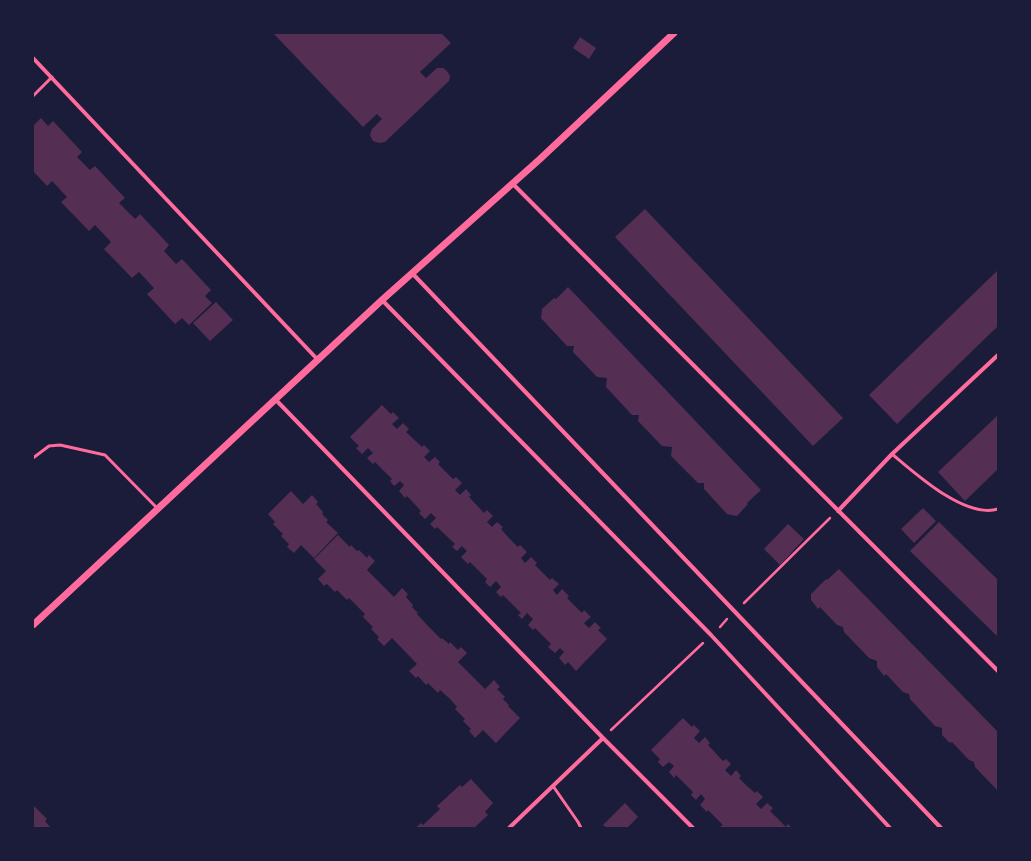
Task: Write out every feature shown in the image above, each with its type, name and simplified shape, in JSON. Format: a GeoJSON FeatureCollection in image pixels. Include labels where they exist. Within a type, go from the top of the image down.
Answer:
{"type":"FeatureCollection","features":[{"type":"Feature","properties":{"kind":"street"},"geometry":{"type":"LineString","coordinates":[[33,625],[382,300],[512,184],[674,33]]}},
{"type":"Feature","properties":{"kind":"street"},"geometry":{"type":"LineString","coordinates":[[33,58],[318,360]]}},
{"type":"Feature","properties":{"kind":"street"},"geometry":{"type":"LineString","coordinates":[[512,184],[998,671]]}},
{"type":"Feature","properties":{"kind":"street"},"geometry":{"type":"LineString","coordinates":[[412,273],[941,828]]}},
{"type":"Feature","properties":{"kind":"street"},"geometry":{"type":"LineString","coordinates":[[382,300],[711,635],[890,828]]}},
{"type":"Feature","properties":{"kind":"street"},"geometry":{"type":"LineString","coordinates":[[838,511],[892,454],[998,355]]}},
{"type":"Feature","properties":{"kind":"street"},"geometry":{"type":"LineString","coordinates":[[276,400],[603,738],[694,828]]}},
{"type":"Feature","properties":{"kind":"street"},"geometry":{"type":"LineString","coordinates":[[509,828],[603,738]]}},
{"type":"Feature","properties":{"kind":"lane"},"geometry":{"type":"LineString","coordinates":[[33,96],[52,77]]}},
{"type":"Feature","properties":{"kind":"lane"},"geometry":{"type":"LineString","coordinates":[[33,458],[49,446],[60,445],[105,455],[158,508]]}},
{"type":"Feature","properties":{"kind":"lane"},"geometry":{"type":"LineString","coordinates":[[892,454],[925,481],[958,502],[975,509],[998,509]]}},
{"type":"Feature","properties":{"kind":"lane"},"geometry":{"type":"LineString","coordinates":[[553,786],[581,828]]}},
{"type":"Feature","properties":{"kind":"path"},"geometry":{"type":"LineString","coordinates":[[603,738],[838,511]]}},
{"type":"Feature","properties":{"kind":"building"},"geometry":{"type":"Polygon","coordinates":[[[273,33],[441,33],[451,43],[420,72],[426,78],[437,68],[443,68],[450,76],[449,81],[385,142],[379,143],[373,141],[370,135],[372,129],[382,119],[377,114],[363,127],[273,33]]]}},
{"type":"Feature","properties":{"kind":"building"},"geometry":{"type":"Polygon","coordinates":[[[580,37],[596,48],[589,59],[573,48],[580,37]]]}},
{"type":"Feature","properties":{"kind":"building"},"geometry":{"type":"Polygon","coordinates":[[[41,118],[48,126],[53,121],[82,152],[77,157],[90,170],[95,166],[125,198],[119,203],[135,219],[140,214],[169,245],[164,251],[176,264],[182,259],[211,290],[205,296],[212,303],[189,325],[182,318],[175,324],[147,294],[154,288],[139,272],[132,278],[104,249],[111,242],[95,225],[89,231],[61,202],[67,197],[52,181],[47,186],[33,171],[33,126],[41,118]]]}},
{"type":"Feature","properties":{"kind":"building"},"geometry":{"type":"Polygon","coordinates":[[[645,209],[843,418],[813,446],[615,237],[645,209]]]}},
{"type":"Feature","properties":{"kind":"building"},"geometry":{"type":"Polygon","coordinates":[[[998,270],[998,326],[897,424],[869,395],[998,270]]]}},
{"type":"Feature","properties":{"kind":"building"},"geometry":{"type":"Polygon","coordinates":[[[568,287],[761,490],[747,503],[748,504],[737,516],[727,514],[704,489],[704,483],[698,483],[671,456],[672,447],[662,446],[638,421],[639,415],[632,415],[606,387],[607,378],[597,377],[573,352],[574,346],[567,346],[541,318],[542,309],[554,298],[556,299],[568,287]]]}},
{"type":"Feature","properties":{"kind":"building"},"geometry":{"type":"Polygon","coordinates":[[[216,302],[233,320],[210,341],[193,323],[216,302]]]}},
{"type":"Feature","properties":{"kind":"building"},"geometry":{"type":"Polygon","coordinates":[[[382,405],[391,414],[393,412],[399,418],[392,424],[397,429],[403,423],[409,429],[406,432],[422,447],[424,445],[430,451],[424,457],[429,462],[435,457],[440,462],[438,464],[453,479],[456,477],[462,483],[455,490],[460,495],[466,489],[471,495],[469,497],[484,513],[487,510],[493,516],[487,522],[492,527],[497,522],[503,527],[501,529],[518,547],[520,545],[527,552],[521,558],[525,563],[531,557],[537,563],[535,565],[550,580],[552,578],[559,584],[553,590],[557,595],[562,589],[569,596],[567,598],[582,613],[584,610],[591,617],[584,623],[589,628],[595,622],[601,628],[598,630],[607,639],[576,671],[568,662],[565,665],[559,658],[564,652],[560,648],[555,653],[548,647],[551,644],[535,628],[533,630],[528,625],[533,619],[527,613],[522,619],[518,615],[521,613],[503,595],[501,597],[496,592],[501,587],[496,581],[490,587],[485,582],[487,579],[470,562],[468,564],[461,557],[467,551],[462,546],[457,551],[452,547],[455,544],[437,527],[435,529],[430,524],[436,518],[431,513],[425,519],[419,513],[421,511],[407,496],[405,498],[399,491],[404,485],[400,481],[394,486],[390,481],[392,479],[375,462],[373,464],[367,458],[373,453],[368,448],[362,454],[356,448],[359,446],[350,437],[382,405]]]}},
{"type":"Feature","properties":{"kind":"building"},"geometry":{"type":"Polygon","coordinates":[[[998,415],[998,469],[965,501],[938,472],[998,415]]]}},
{"type":"Feature","properties":{"kind":"building"},"geometry":{"type":"Polygon","coordinates":[[[291,491],[303,504],[312,495],[318,502],[316,504],[323,512],[322,514],[328,520],[326,522],[338,533],[314,558],[301,545],[294,553],[287,547],[289,544],[281,536],[283,534],[273,524],[275,522],[268,514],[291,491]]]}},
{"type":"Feature","properties":{"kind":"building"},"geometry":{"type":"Polygon","coordinates":[[[923,508],[936,521],[914,543],[901,529],[923,508]]]}},
{"type":"Feature","properties":{"kind":"building"},"geometry":{"type":"Polygon","coordinates":[[[939,522],[998,580],[998,637],[910,551],[939,522]]]}},
{"type":"Feature","properties":{"kind":"building"},"geometry":{"type":"Polygon","coordinates":[[[788,524],[804,539],[780,565],[764,549],[788,524]]]}},
{"type":"Feature","properties":{"kind":"building"},"geometry":{"type":"Polygon","coordinates":[[[338,535],[350,547],[351,545],[357,551],[359,550],[367,558],[369,555],[375,561],[367,570],[394,597],[402,588],[408,594],[406,597],[413,605],[412,607],[418,613],[417,614],[441,639],[442,638],[449,644],[450,642],[458,650],[461,647],[467,653],[458,662],[485,689],[494,680],[500,687],[497,689],[505,697],[503,699],[520,718],[496,743],[483,730],[475,738],[469,731],[471,729],[463,721],[465,719],[455,709],[457,707],[449,698],[440,690],[438,693],[428,683],[426,685],[418,676],[416,678],[409,671],[417,664],[392,638],[384,646],[377,639],[379,637],[371,629],[373,627],[363,617],[365,614],[349,598],[347,600],[337,590],[335,592],[327,584],[324,586],[318,579],[326,571],[314,559],[338,535]]]}},
{"type":"Feature","properties":{"kind":"building"},"geometry":{"type":"Polygon","coordinates":[[[839,569],[998,732],[998,791],[975,767],[974,762],[969,760],[952,742],[950,743],[942,735],[942,728],[935,726],[910,699],[909,694],[903,692],[886,674],[884,676],[877,667],[877,661],[869,658],[844,632],[843,627],[837,625],[820,607],[818,609],[811,600],[811,594],[839,569]]]}},
{"type":"Feature","properties":{"kind":"building"},"geometry":{"type":"Polygon","coordinates":[[[683,718],[692,727],[694,725],[700,731],[694,738],[699,743],[705,737],[710,743],[708,745],[723,761],[726,759],[731,764],[725,770],[731,776],[736,770],[741,776],[739,778],[746,785],[755,793],[757,791],[763,797],[756,804],[761,809],[767,803],[773,808],[770,811],[786,827],[788,824],[792,828],[720,827],[723,825],[708,810],[707,812],[700,805],[705,799],[701,794],[696,800],[691,795],[693,792],[676,775],[674,778],[669,772],[674,766],[669,762],[663,767],[658,762],[660,759],[651,750],[683,718]]]}},
{"type":"Feature","properties":{"kind":"building"},"geometry":{"type":"Polygon","coordinates":[[[471,779],[493,803],[485,812],[488,815],[474,828],[415,828],[421,823],[423,825],[440,809],[437,806],[460,785],[462,787],[471,779]]]}},
{"type":"Feature","properties":{"kind":"building"},"geometry":{"type":"Polygon","coordinates":[[[625,803],[638,817],[627,828],[607,828],[603,825],[625,803]]]}},
{"type":"Feature","properties":{"kind":"building"},"geometry":{"type":"Polygon","coordinates":[[[33,805],[47,819],[45,821],[51,828],[33,828],[33,805]]]}}]}
